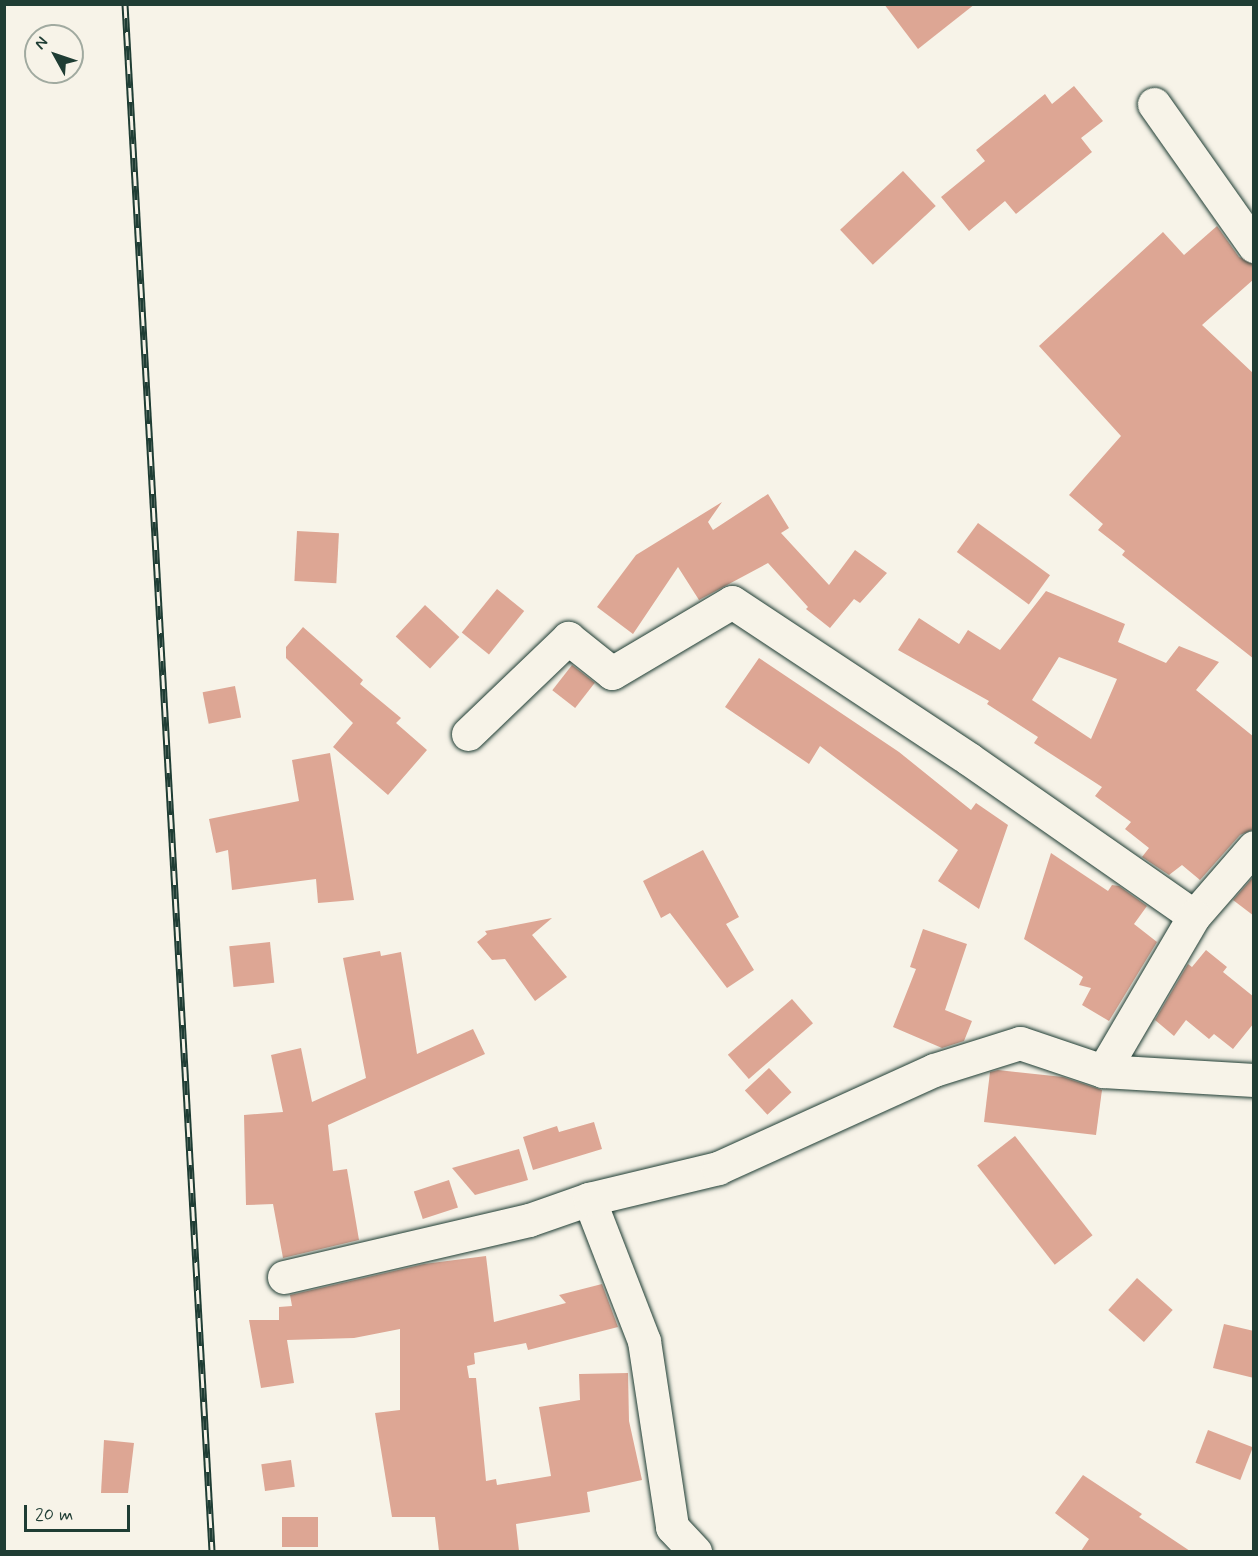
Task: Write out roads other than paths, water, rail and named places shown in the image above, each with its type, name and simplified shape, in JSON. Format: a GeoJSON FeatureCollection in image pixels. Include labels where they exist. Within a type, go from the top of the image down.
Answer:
{"type":"FeatureCollection","features":[{"type":"Feature","properties":{"kind":"street"},"geometry":{"type":"LineString","coordinates":[[1154,104],[1254,246]]}},
{"type":"Feature","properties":{"kind":"street"},"geometry":{"type":"LineString","coordinates":[[468,734],[568,638],[612,673],[732,602],[969,759],[1194,916]]}},
{"type":"Feature","properties":{"kind":"street"},"geometry":{"type":"LineString","coordinates":[[1102,1071],[1194,916],[1254,847]]}},
{"type":"Feature","properties":{"kind":"street"},"geometry":{"type":"LineString","coordinates":[[284,1277],[529,1220],[589,1199],[718,1168],[934,1070],[1020,1043],[1102,1071],[1254,1080]]}},
{"type":"Feature","properties":{"kind":"street"},"geometry":{"type":"LineString","coordinates":[[589,1199],[644,1341],[672,1527],[695,1551]]}},
{"type":"Feature","properties":{"kind":"railway"},"geometry":{"type":"LineString","coordinates":[[125,4],[212,1552]]}}]}
